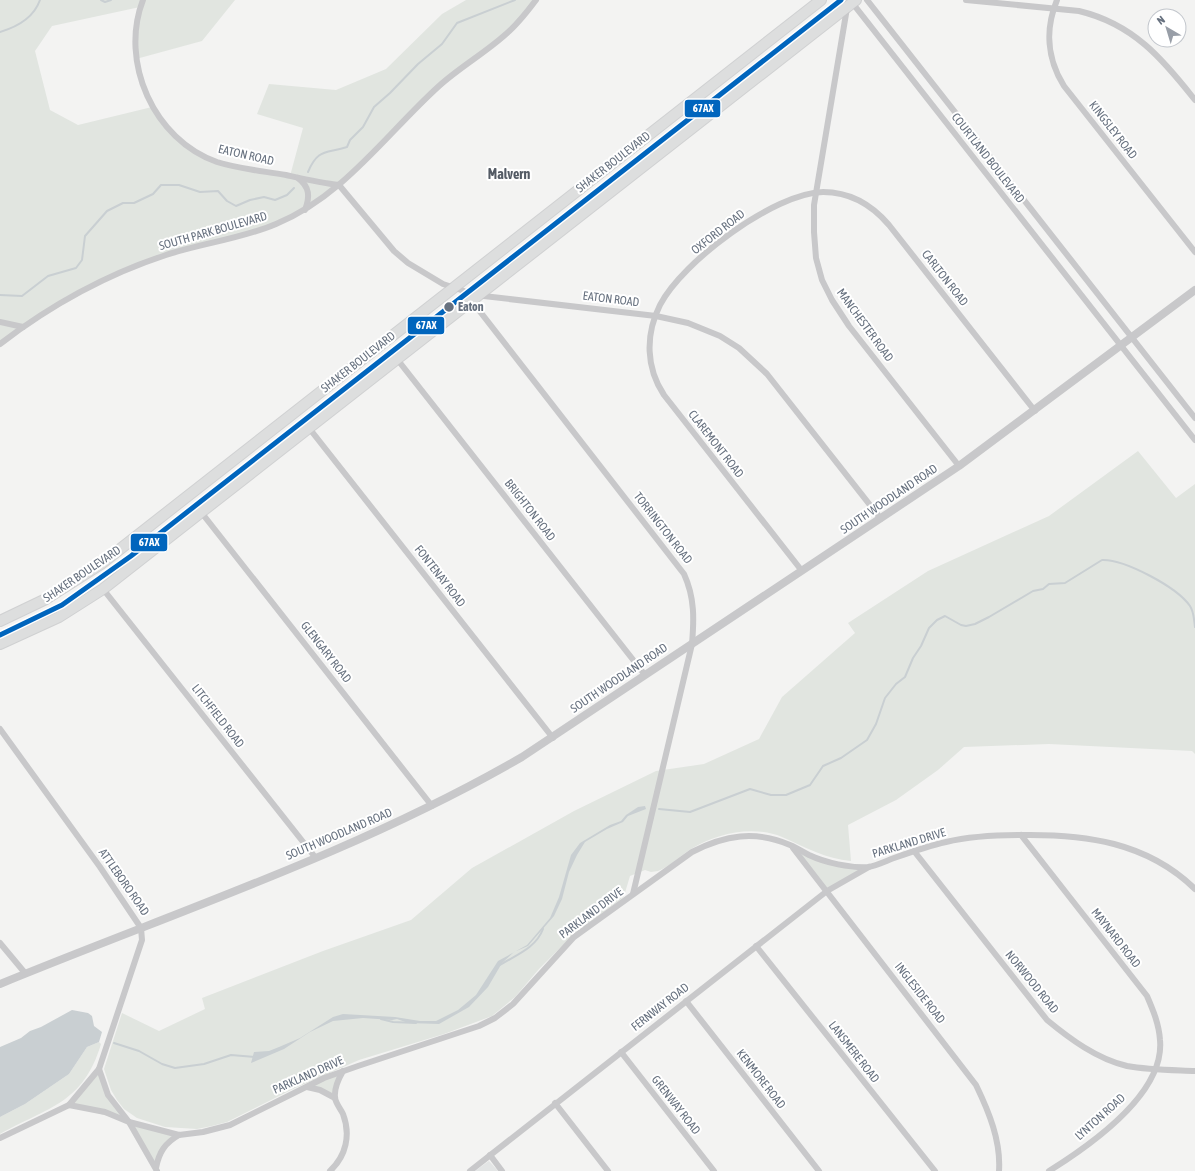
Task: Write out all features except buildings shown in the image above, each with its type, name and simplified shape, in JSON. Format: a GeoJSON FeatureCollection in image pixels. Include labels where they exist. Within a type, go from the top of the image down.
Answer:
{"type":"FeatureCollection","features":[{"type":"Feature","properties":{"kind":"main road","name":"SHAKER BOULEVARD"},"geometry":{"type":"LineString","coordinates":[[0,621],[46,599],[101,564],[821,0]]}},
{"type":"Feature","properties":{"kind":"main road","name":"SHAKER BOULEVARD"},"geometry":{"type":"LineString","coordinates":[[0,644],[59,617],[103,589],[397,359],[468,297],[479,295],[851,3]]}},
{"type":"Feature","properties":{"kind":"street","name":"EATON ROAD"},"geometry":{"type":"LineString","coordinates":[[143,0],[136,27],[137,65],[146,94],[152,107],[165,124],[185,144],[217,162],[339,185]]}},
{"type":"Feature","properties":{"kind":"street","name":"SOUTH PARK BOULEVARD"},"geometry":{"type":"LineString","coordinates":[[0,344],[52,306],[125,271],[166,255],[254,232],[276,224],[305,210],[339,185],[440,85],[507,34],[536,0]]}},
{"type":"Feature","properties":{"kind":"street","name":"COURTLAND BOULEVARD"},"geometry":{"type":"LineString","coordinates":[[867,0],[1195,418]]}},
{"type":"Feature","properties":{"kind":"street"},"geometry":{"type":"LineString","coordinates":[[966,0],[1079,11],[1094,15],[1138,38],[1161,58],[1195,100]]}},
{"type":"Feature","properties":{"kind":"street","name":"KINGSLEY ROAD"},"geometry":{"type":"LineString","coordinates":[[1057,0],[1053,8],[1049,44],[1056,72],[1064,86],[1195,252]]}},
{"type":"Feature","properties":{"kind":"street","name":"COURTLAND BOULEVARD"},"geometry":{"type":"LineString","coordinates":[[851,3],[1195,440]]}},
{"type":"Feature","properties":{"kind":"street","name":"MANCHESTER ROAD"},"geometry":{"type":"LineString","coordinates":[[851,3],[816,193],[813,218],[815,246],[819,270],[827,290],[849,326],[959,466]]}},
{"type":"Feature","properties":{"kind":"street"},"geometry":{"type":"LineString","coordinates":[[874,31],[884,22]]}},
{"type":"Feature","properties":{"kind":"street"},"geometry":{"type":"LineString","coordinates":[[297,178],[303,182],[308,191],[305,210]]}},
{"type":"Feature","properties":{"kind":"street"},"geometry":{"type":"LineString","coordinates":[[339,185],[394,250],[408,263],[443,284],[462,289],[468,297]]}},
{"type":"Feature","properties":{"kind":"street"},"geometry":{"type":"LineString","coordinates":[[1003,195],[1014,187]]}},
{"type":"Feature","properties":{"kind":"street","name":"OXFORD ROAD"},"geometry":{"type":"LineString","coordinates":[[656,316],[663,299],[674,285],[697,262],[726,237],[750,220],[783,202],[800,195],[816,193]]}},
{"type":"Feature","properties":{"kind":"street","name":"CARLTON ROAD"},"geometry":{"type":"LineString","coordinates":[[816,193],[832,193],[859,200],[873,209],[884,219],[1035,411]]}},
{"type":"Feature","properties":{"kind":"street","name":"SOUTH WOODLAND ROAD"},"geometry":{"type":"LineString","coordinates":[[0,984],[372,835],[478,783],[553,738],[959,466],[1035,411],[1195,290]]}},
{"type":"Feature","properties":{"kind":"street","name":"EATON ROAD"},"geometry":{"type":"LineString","coordinates":[[479,295],[656,316],[688,323],[710,331],[730,342],[749,356],[776,384],[880,518]]}},
{"type":"Feature","properties":{"kind":"street","name":"TORRINGTON ROAD"},"geometry":{"type":"LineString","coordinates":[[468,297],[680,568],[687,581],[694,607],[692,644],[633,894]]}},
{"type":"Feature","properties":{"kind":"street","name":"CLAREMONT ROAD"},"geometry":{"type":"LineString","coordinates":[[656,316],[650,341],[650,359],[653,375],[659,387],[802,571]]}},
{"type":"Feature","properties":{"kind":"street"},"geometry":{"type":"LineString","coordinates":[[1108,329],[1119,321]]}},
{"type":"Feature","properties":{"kind":"street"},"geometry":{"type":"LineString","coordinates":[[0,322],[23,327]]}},
{"type":"Feature","properties":{"kind":"street","name":"BRIGHTON ROAD"},"geometry":{"type":"LineString","coordinates":[[397,359],[645,675]]}},
{"type":"Feature","properties":{"kind":"street","name":"FONTENAY ROAD"},"geometry":{"type":"LineString","coordinates":[[309,428],[553,738]]}},
{"type":"Feature","properties":{"kind":"street","name":"GLENGARY ROAD"},"geometry":{"type":"LineString","coordinates":[[201,512],[432,806]]}},
{"type":"Feature","properties":{"kind":"street","name":"LITCHFIELD ROAD"},"geometry":{"type":"LineString","coordinates":[[103,589],[315,857]]}},
{"type":"Feature","properties":{"kind":"street","name":"ATTLEBORO ROAD"},"geometry":{"type":"LineString","coordinates":[[0,729],[100,867],[141,928],[142,940],[99,1069],[69,1105]]}},
{"type":"Feature","properties":{"kind":"street","name":"PARKLAND DRIVE"},"geometry":{"type":"LineString","coordinates":[[69,1105],[105,1112],[130,1122],[179,1135],[203,1132],[230,1125],[306,1087],[344,1071],[479,1026],[495,1018],[513,1004],[574,937],[692,852],[729,837],[749,835],[790,845],[810,856],[838,864],[869,867],[914,851],[971,837],[1070,835],[1115,844],[1134,851],[1175,873],[1195,889]]}},
{"type":"Feature","properties":{"kind":"street","name":"MAYNARD ROAD"},"geometry":{"type":"LineString","coordinates":[[1021,835],[1147,996],[1156,1018],[1160,1041],[1156,1069]]}},
{"type":"Feature","properties":{"kind":"street","name":"INGLESIDE ROAD"},"geometry":{"type":"LineString","coordinates":[[790,845],[976,1085],[985,1104],[994,1132],[999,1154],[1000,1171]]}},
{"type":"Feature","properties":{"kind":"street","name":"NORWOOD ROAD"},"geometry":{"type":"LineString","coordinates":[[914,851],[1047,1020],[1078,1044],[1104,1057],[1126,1065],[1156,1069],[1195,1071]]}},
{"type":"Feature","properties":{"kind":"street","name":"FERNWAY ROAD"},"geometry":{"type":"LineString","coordinates":[[470,1171],[686,1000],[827,891],[869,867]]}},
{"type":"Feature","properties":{"kind":"street"},"geometry":{"type":"LineString","coordinates":[[0,942],[25,973]]}},
{"type":"Feature","properties":{"kind":"street","name":"LANSMERE ROAD"},"geometry":{"type":"LineString","coordinates":[[756,946],[935,1171]]}},
{"type":"Feature","properties":{"kind":"street","name":"KENMORE ROAD"},"geometry":{"type":"LineString","coordinates":[[686,1000],[819,1171]]}},
{"type":"Feature","properties":{"kind":"street","name":"GRENWAY ROAD"},"geometry":{"type":"LineString","coordinates":[[621,1052],[714,1171]]}},
{"type":"Feature","properties":{"kind":"street"},"geometry":{"type":"LineString","coordinates":[[99,1069],[108,1095],[116,1107],[130,1122],[157,1169]]}},
{"type":"Feature","properties":{"kind":"street","name":"LYNTON ROAD"},"geometry":{"type":"LineString","coordinates":[[1049,1171],[1101,1134],[1124,1113],[1143,1090],[1156,1069]]}},
{"type":"Feature","properties":{"kind":"street"},"geometry":{"type":"LineString","coordinates":[[330,1171],[341,1157],[347,1139],[346,1123],[335,1098],[336,1086],[344,1071]]}},
{"type":"Feature","properties":{"kind":"street"},"geometry":{"type":"LineString","coordinates":[[306,1087],[320,1090],[335,1098]]}},
{"type":"Feature","properties":{"kind":"street"},"geometry":{"type":"LineString","coordinates":[[555,1103],[608,1171]]}},
{"type":"Feature","properties":{"kind":"street"},"geometry":{"type":"LineString","coordinates":[[0,1138],[69,1105]]}},
{"type":"Feature","properties":{"kind":"street"},"geometry":{"type":"LineString","coordinates":[[157,1169],[164,1147],[170,1140],[179,1135]]}},
{"type":"Feature","properties":{"kind":"street"},"geometry":{"type":"LineString","coordinates":[[490,1155],[502,1171]]}},
{"type":"Feature","properties":{"kind":"shaded area"},"geometry":{"type":"Polygon","coordinates":[[[0,0],[235,0],[202,41],[136,59],[140,7],[52,26],[35,51],[50,110],[78,125],[152,107],[185,144],[217,162],[290,176],[303,128],[257,114],[269,84],[336,90],[386,69],[442,14],[466,0],[536,0],[525,15],[467,63],[339,185],[276,224],[166,255],[89,287],[0,344],[0,0]]]}},
{"type":"Feature","properties":{"kind":"shaded area"},"geometry":{"type":"Polygon","coordinates":[[[1138,451],[1176,498],[1195,484],[1195,754],[1192,751],[1049,744],[964,747],[938,770],[896,800],[848,825],[851,861],[824,855],[771,833],[747,831],[735,832],[701,843],[671,864],[658,871],[651,872],[645,870],[630,876],[624,896],[574,934],[539,969],[515,997],[492,1016],[444,1034],[359,1060],[293,1089],[227,1122],[212,1126],[197,1129],[165,1127],[137,1118],[124,1109],[117,1100],[111,1090],[104,1069],[122,1013],[159,1031],[205,1009],[202,998],[323,951],[411,920],[472,868],[574,811],[656,771],[704,764],[759,739],[782,697],[855,633],[848,623],[928,571],[1049,516],[1138,451]]]}},
{"type":"Feature","properties":{"kind":"shaded area"},"geometry":{"type":"Polygon","coordinates":[[[645,806],[646,809],[628,816],[623,822],[607,829],[585,842],[569,872],[562,899],[554,916],[528,946],[515,951],[527,945],[550,918],[559,897],[571,855],[580,843],[610,825],[621,821],[626,815],[638,807],[645,806]]]}},
{"type":"Feature","properties":{"kind":"shaded area"},"geometry":{"type":"Polygon","coordinates":[[[790,845],[838,864],[869,867],[827,891],[790,845]]]}},
{"type":"Feature","properties":{"kind":"shaded area"},"geometry":{"type":"Polygon","coordinates":[[[514,952],[502,963],[488,987],[469,1007],[439,1024],[408,1023],[397,1019],[363,1018],[333,1021],[310,1032],[284,1049],[251,1063],[254,1052],[269,1051],[279,1047],[300,1038],[333,1017],[343,1014],[395,1017],[420,1021],[436,1021],[458,1010],[476,995],[498,961],[514,952]]]}},
{"type":"Feature","properties":{"kind":"shaded area"},"geometry":{"type":"Polygon","coordinates":[[[72,1010],[88,1013],[92,1016],[94,1026],[102,1032],[99,1042],[87,1047],[69,1074],[25,1104],[0,1117],[0,1047],[21,1038],[30,1031],[41,1027],[72,1010]]]}},
{"type":"Feature","properties":{"kind":"shaded area"},"geometry":{"type":"Polygon","coordinates":[[[99,1042],[101,1044],[93,1064],[84,1080],[74,1092],[48,1109],[0,1134],[0,1117],[25,1104],[69,1074],[87,1047],[99,1042]]]}},
{"type":"Feature","properties":{"kind":"shaded area"},"geometry":{"type":"Polygon","coordinates":[[[99,1069],[103,1083],[129,1122],[69,1105],[99,1069]]]}},
{"type":"Feature","properties":{"kind":"shaded area"},"geometry":{"type":"Polygon","coordinates":[[[343,1071],[335,1098],[312,1088],[324,1078],[343,1071]]]}},
{"type":"Feature","properties":{"kind":"shaded area"},"geometry":{"type":"Polygon","coordinates":[[[129,1122],[179,1135],[170,1140],[156,1168],[129,1122]]]}},
{"type":"Feature","properties":{"kind":"shaded area"},"geometry":{"type":"Polygon","coordinates":[[[489,1161],[498,1171],[475,1171],[486,1163],[489,1161]]]}},
{"type":"Feature","properties":{"kind":"waterway"},"geometry":{"type":"LineString","coordinates":[[0,32],[19,24],[34,11],[40,0]]}},
{"type":"Feature","properties":{"kind":"waterway"},"geometry":{"type":"LineString","coordinates":[[101,0],[105,2],[111,0]]}},
{"type":"Feature","properties":{"kind":"waterway"},"geometry":{"type":"LineString","coordinates":[[308,172],[319,155],[347,147],[350,140],[363,127],[374,107],[418,64],[442,44],[457,23],[515,0]]}},
{"type":"Feature","properties":{"kind":"waterway"},"geometry":{"type":"LineString","coordinates":[[0,295],[22,296],[48,276],[76,268],[82,260],[85,236],[107,211],[123,203],[134,203],[153,194],[161,185],[179,185],[200,192],[218,191],[227,201],[236,206],[250,200],[264,197],[275,200],[287,195],[294,188]]}},
{"type":"Feature","properties":{"kind":"waterway"},"geometry":{"type":"LineString","coordinates":[[659,809],[690,812],[750,789],[771,795],[786,795],[810,785],[823,766],[841,758],[867,740],[876,724],[885,698],[896,684],[905,677],[929,628],[937,620],[945,616],[961,625],[966,626],[975,624],[1033,591],[1043,589],[1049,584],[1065,583],[1102,560],[1112,561],[1136,569],[1174,591],[1190,606],[1193,613],[1195,627]]}},
{"type":"Feature","properties":{"kind":"waterway"},"geometry":{"type":"LineString","coordinates":[[500,965],[531,946],[540,936],[543,929]]}},
{"type":"Feature","properties":{"kind":"waterway"},"geometry":{"type":"LineString","coordinates":[[381,1019],[393,1022],[416,1023]]}},
{"type":"Feature","properties":{"kind":"waterway"},"geometry":{"type":"LineString","coordinates":[[114,1043],[139,1051],[162,1064],[175,1068],[204,1064],[231,1055],[255,1057]]}},
{"type":"Feature","properties":{"kind":"transit line","name":"67AX"},"geometry":{"type":"LineString","coordinates":[[0,635],[62,605],[131,556],[841,0]]}},
{"type":"Feature","properties":{"kind":"place","name":"Eaton"},"geometry":{"type":"Point","coordinates":[449,307]}},
{"type":"Feature","properties":{"kind":"district","name":"Malvern"},"geometry":{"type":"Point","coordinates":[509,174]}}]}
